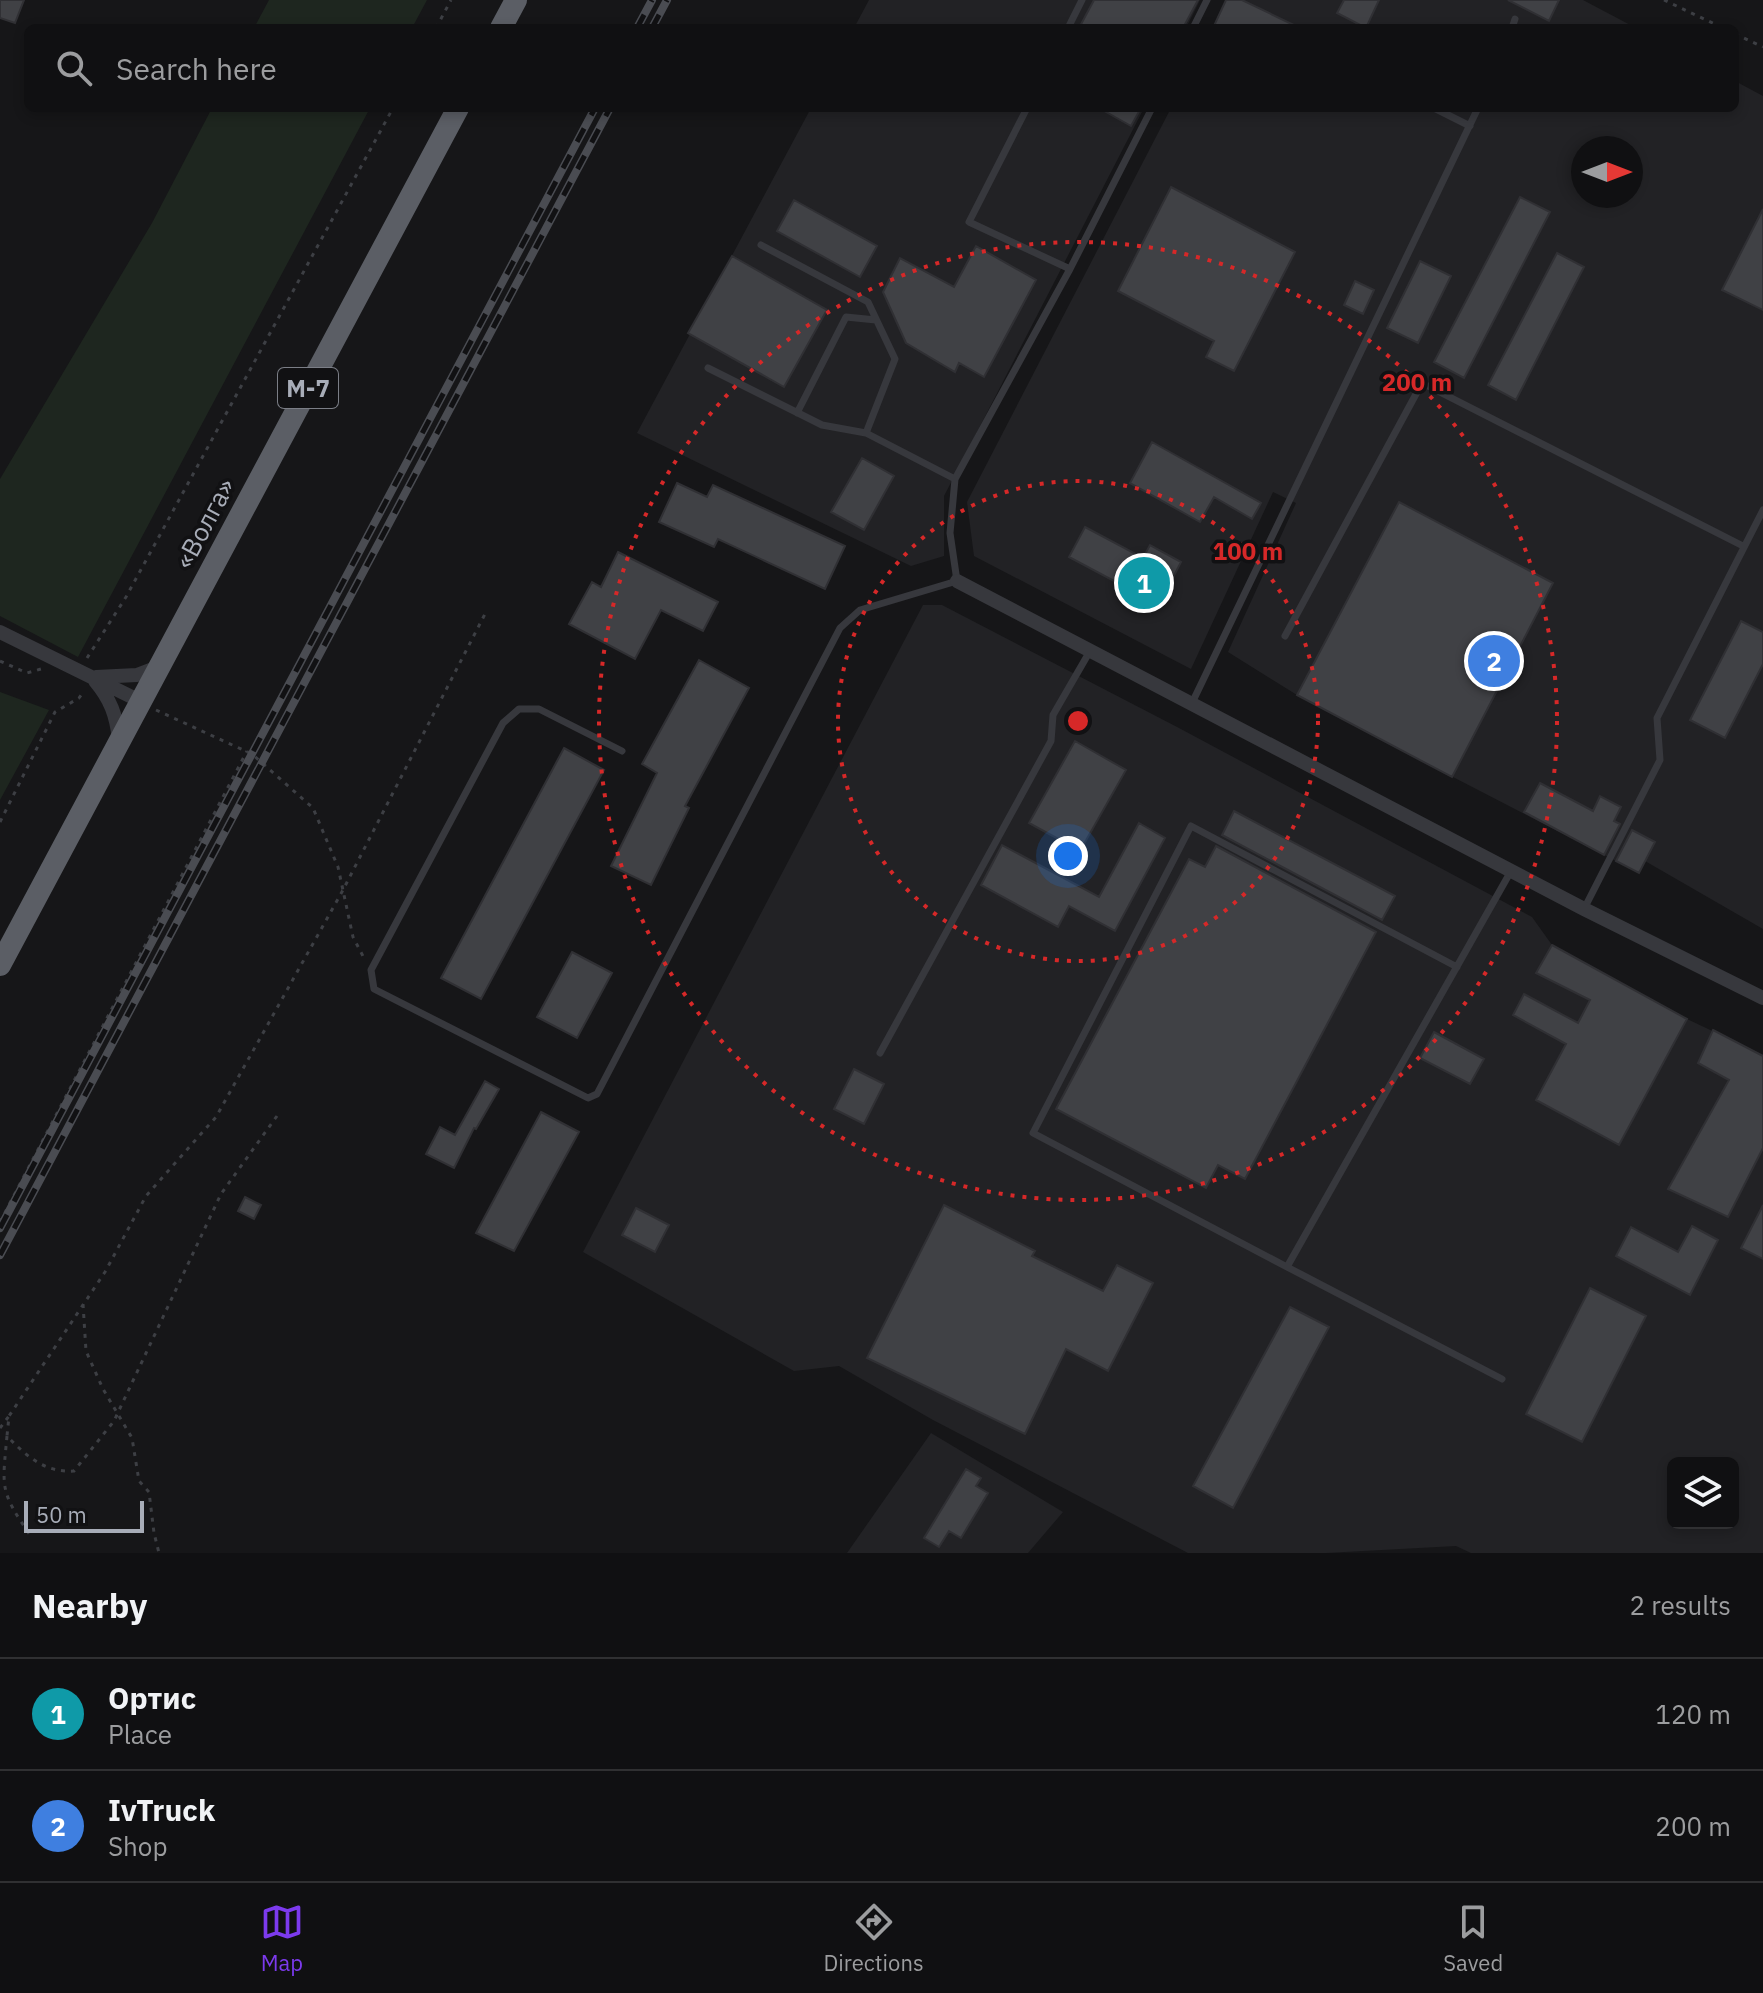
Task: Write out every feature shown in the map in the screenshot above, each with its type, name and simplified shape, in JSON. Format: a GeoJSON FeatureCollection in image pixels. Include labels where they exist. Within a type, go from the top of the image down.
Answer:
{"type":"FeatureCollection","features":[{"type":"Feature","properties":{"kind":"highway"},"geometry":{"type":"LineString","coordinates":[[503,24],[516,0]]}},
{"type":"Feature","properties":{"kind":"highway","name":"«Волга»"},"geometry":{"type":"LineString","coordinates":[[0,965],[456,112]]}},
{"type":"Feature","properties":{"kind":"street"},"geometry":{"type":"LineString","coordinates":[[957,581],[1584,909],[1763,998]]}},
{"type":"Feature","properties":{"kind":"street"},"geometry":{"type":"LineString","coordinates":[[0,632],[140,701]]}},
{"type":"Feature","properties":{"kind":"street"},"geometry":{"type":"LineString","coordinates":[[86,674],[137,675],[158,667]]}},
{"type":"Feature","properties":{"kind":"street"},"geometry":{"type":"LineString","coordinates":[[86,674],[110,699],[119,739]]}},
{"type":"Feature","properties":{"kind":"lane"},"geometry":{"type":"LineString","coordinates":[[1070,24],[1082,0]]}},
{"type":"Feature","properties":{"kind":"lane"},"geometry":{"type":"LineString","coordinates":[[1195,24],[1207,0]]}},
{"type":"Feature","properties":{"kind":"lane"},"geometry":{"type":"LineString","coordinates":[[1513,24],[1515,19]]}},
{"type":"Feature","properties":{"kind":"lane"},"geometry":{"type":"LineString","coordinates":[[1025,112],[969,222],[1070,269]]}},
{"type":"Feature","properties":{"kind":"lane"},"geometry":{"type":"LineString","coordinates":[[622,751],[539,709],[519,709],[503,723],[371,970],[374,989],[588,1098],[597,1094],[840,628],[860,610],[957,581],[950,533],[955,479],[1070,269],[1150,112]]}},
{"type":"Feature","properties":{"kind":"lane"},"geometry":{"type":"LineString","coordinates":[[1442,112],[1470,126]]}},
{"type":"Feature","properties":{"kind":"lane"},"geometry":{"type":"LineString","coordinates":[[1191,705],[1476,112]]}},
{"type":"Feature","properties":{"kind":"lane"},"geometry":{"type":"LineString","coordinates":[[761,245],[868,302],[895,359],[866,433]]}},
{"type":"Feature","properties":{"kind":"lane"},"geometry":{"type":"LineString","coordinates":[[797,413],[846,317],[876,320]]}},
{"type":"Feature","properties":{"kind":"lane"},"geometry":{"type":"LineString","coordinates":[[708,368],[822,425],[866,433],[955,479]]}},
{"type":"Feature","properties":{"kind":"lane"},"geometry":{"type":"LineString","coordinates":[[1285,636],[1422,383],[1743,546]]}},
{"type":"Feature","properties":{"kind":"lane"},"geometry":{"type":"LineString","coordinates":[[1584,909],[1660,760],[1657,718],[1763,510]]}},
{"type":"Feature","properties":{"kind":"lane"},"geometry":{"type":"LineString","coordinates":[[880,1053],[1051,741],[1053,715],[1090,651]]}},
{"type":"Feature","properties":{"kind":"lane"},"geometry":{"type":"LineString","coordinates":[[1457,967],[1191,826],[1033,1133],[1502,1379]]}},
{"type":"Feature","properties":{"kind":"lane"},"geometry":{"type":"LineString","coordinates":[[1287,1267],[1511,871]]}},
{"type":"Feature","properties":{"kind":"path"},"geometry":{"type":"LineString","coordinates":[[438,24],[451,0]]}},
{"type":"Feature","properties":{"kind":"path"},"geometry":{"type":"LineString","coordinates":[[1664,0],[1715,24]]}},
{"type":"Feature","properties":{"kind":"path"},"geometry":{"type":"LineString","coordinates":[[1739,36],[1763,47]]}},
{"type":"Feature","properties":{"kind":"path"},"geometry":{"type":"LineString","coordinates":[[0,822],[55,712],[79,698],[86,674],[391,112]]}},
{"type":"Feature","properties":{"kind":"path"},"geometry":{"type":"LineString","coordinates":[[0,1428],[105,1272],[146,1196],[216,1117],[343,890],[486,612]]}},
{"type":"Feature","properties":{"kind":"path"},"geometry":{"type":"LineString","coordinates":[[0,661],[27,673],[63,663]]}},
{"type":"Feature","properties":{"kind":"path"},"geometry":{"type":"LineString","coordinates":[[140,701],[247,751],[313,808],[338,867],[353,937],[371,970]]}},
{"type":"Feature","properties":{"kind":"path"},"geometry":{"type":"LineString","coordinates":[[0,1222],[247,751]]}},
{"type":"Feature","properties":{"kind":"path"},"geometry":{"type":"LineString","coordinates":[[7,1436],[28,1459],[61,1472],[74,1471],[118,1414],[221,1194],[277,1116]]}},
{"type":"Feature","properties":{"kind":"path"},"geometry":{"type":"LineString","coordinates":[[83,1304],[86,1351],[132,1438],[139,1481],[149,1492],[159,1553]]}},
{"type":"Feature","properties":{"kind":"path"},"geometry":{"type":"LineString","coordinates":[[9,1416],[3,1486],[9,1505],[30,1535]]}},
{"type":"Feature","properties":{"kind":"shaded area"},"geometry":{"type":"Polygon","coordinates":[[[269,0],[427,0],[414,24],[256,24],[269,0]]]}},
{"type":"Feature","properties":{"kind":"shaded area"},"geometry":{"type":"Polygon","coordinates":[[[869,0],[1200,0],[1188,24],[856,24],[869,0]]]}},
{"type":"Feature","properties":{"kind":"shaded area"},"geometry":{"type":"Polygon","coordinates":[[[1226,0],[1583,0],[1628,24],[1215,24],[1226,0]]]}},
{"type":"Feature","properties":{"kind":"shaded area"},"geometry":{"type":"Polygon","coordinates":[[[1739,83],[1763,96],[1763,929],[1645,861],[1639,873],[1453,777],[1297,695],[1228,652],[1296,503],[1273,492],[1191,669],[974,556],[967,502],[1169,112],[1739,112],[1739,83]]]}},
{"type":"Feature","properties":{"kind":"shaded area"},"geometry":{"type":"Polygon","coordinates":[[[210,112],[368,112],[78,657],[0,616],[0,479],[152,223],[210,112]]]}},
{"type":"Feature","properties":{"kind":"shaded area"},"geometry":{"type":"Polygon","coordinates":[[[809,112],[1142,112],[944,496],[944,556],[911,566],[637,433],[809,112]]]}},
{"type":"Feature","properties":{"kind":"shaded area"},"geometry":{"type":"Polygon","coordinates":[[[923,605],[942,605],[1532,917],[1552,945],[1687,1019],[1763,1055],[1763,1553],[1471,1553],[1456,1546],[1326,1553],[1188,1553],[933,1420],[839,1366],[794,1371],[583,1252],[923,605]]]}},
{"type":"Feature","properties":{"kind":"shaded area"},"geometry":{"type":"Polygon","coordinates":[[[0,692],[49,710],[0,800],[0,692]]]}},
{"type":"Feature","properties":{"kind":"shaded area"},"geometry":{"type":"Polygon","coordinates":[[[931,1433],[1063,1512],[1028,1553],[847,1553],[931,1433]]]}},
{"type":"Feature","properties":{"kind":"building"},"geometry":{"type":"Polygon","coordinates":[[[0,0],[24,0],[15,23],[0,18],[0,0]]]}},
{"type":"Feature","properties":{"kind":"building"},"geometry":{"type":"Polygon","coordinates":[[[1094,0],[1198,0],[1185,24],[1081,24],[1094,0]]]}},
{"type":"Feature","properties":{"kind":"building"},"geometry":{"type":"Polygon","coordinates":[[[1226,0],[1242,0],[1292,24],[1215,24],[1226,0]]]}},
{"type":"Feature","properties":{"kind":"building"},"geometry":{"type":"Polygon","coordinates":[[[1344,0],[1379,0],[1368,24],[1358,24],[1337,13],[1344,0]]]}},
{"type":"Feature","properties":{"kind":"building"},"geometry":{"type":"Polygon","coordinates":[[[1508,0],[1559,0],[1549,21],[1508,0]]]}},
{"type":"Feature","properties":{"kind":"building"},"geometry":{"type":"Polygon","coordinates":[[[1106,112],[1139,112],[1131,126],[1106,112]]]}},
{"type":"Feature","properties":{"kind":"building"},"geometry":{"type":"Polygon","coordinates":[[[1171,187],[1295,252],[1234,371],[1206,357],[1214,341],[1118,291],[1171,187]]]}},
{"type":"Feature","properties":{"kind":"building"},"geometry":{"type":"Polygon","coordinates":[[[1520,197],[1550,212],[1464,378],[1434,362],[1520,197]]]}},
{"type":"Feature","properties":{"kind":"building"},"geometry":{"type":"Polygon","coordinates":[[[794,200],[877,246],[860,277],[777,231],[794,200]]]}},
{"type":"Feature","properties":{"kind":"building"},"geometry":{"type":"Polygon","coordinates":[[[1763,209],[1763,310],[1722,290],[1763,209]]]}},
{"type":"Feature","properties":{"kind":"building"},"geometry":{"type":"Polygon","coordinates":[[[976,246],[1036,280],[984,377],[959,363],[955,372],[906,343],[883,292],[900,258],[954,287],[976,246]]]}},
{"type":"Feature","properties":{"kind":"building"},"geometry":{"type":"Polygon","coordinates":[[[1557,253],[1584,267],[1516,400],[1488,385],[1557,253]]]}},
{"type":"Feature","properties":{"kind":"building"},"geometry":{"type":"Polygon","coordinates":[[[732,256],[827,310],[784,387],[688,333],[732,256]]]}},
{"type":"Feature","properties":{"kind":"building"},"geometry":{"type":"Polygon","coordinates":[[[1420,261],[1451,276],[1418,343],[1387,328],[1420,261]]]}},
{"type":"Feature","properties":{"kind":"building"},"geometry":{"type":"Polygon","coordinates":[[[1355,281],[1374,290],[1363,314],[1344,305],[1355,281]]]}},
{"type":"Feature","properties":{"kind":"building"},"geometry":{"type":"Polygon","coordinates":[[[1152,442],[1261,503],[1252,519],[1214,497],[1200,522],[1130,483],[1152,442]]]}},
{"type":"Feature","properties":{"kind":"building"},"geometry":{"type":"Polygon","coordinates":[[[862,458],[894,476],[864,530],[831,512],[862,458]]]}},
{"type":"Feature","properties":{"kind":"building"},"geometry":{"type":"Polygon","coordinates":[[[677,483],[707,497],[713,485],[845,546],[825,589],[718,539],[714,547],[659,522],[677,483]]]}},
{"type":"Feature","properties":{"kind":"building"},"geometry":{"type":"Polygon","coordinates":[[[1399,502],[1553,583],[1452,777],[1297,695],[1399,502]]]}},
{"type":"Feature","properties":{"kind":"building"},"geometry":{"type":"Polygon","coordinates":[[[1085,527],[1143,558],[1150,545],[1181,562],[1159,605],[1069,557],[1085,527]]]}},
{"type":"Feature","properties":{"kind":"building"},"geometry":{"type":"Polygon","coordinates":[[[618,552],[718,602],[703,631],[661,610],[635,659],[569,624],[592,582],[601,587],[618,552]]]}},
{"type":"Feature","properties":{"kind":"building"},"geometry":{"type":"Polygon","coordinates":[[[1741,621],[1763,632],[1763,664],[1725,738],[1690,720],[1741,621]]]}},
{"type":"Feature","properties":{"kind":"building"},"geometry":{"type":"Polygon","coordinates":[[[699,660],[749,688],[685,806],[689,808],[651,885],[611,866],[657,773],[642,764],[699,660]]]}},
{"type":"Feature","properties":{"kind":"building"},"geometry":{"type":"Polygon","coordinates":[[[1075,741],[1126,770],[1080,851],[1029,823],[1075,741]]]}},
{"type":"Feature","properties":{"kind":"building"},"geometry":{"type":"Polygon","coordinates":[[[564,748],[604,770],[481,999],[441,978],[564,748]]]}},
{"type":"Feature","properties":{"kind":"building"},"geometry":{"type":"Polygon","coordinates":[[[1540,783],[1593,811],[1600,796],[1621,807],[1614,821],[1620,824],[1604,855],[1524,812],[1540,783]]]}},
{"type":"Feature","properties":{"kind":"building"},"geometry":{"type":"Polygon","coordinates":[[[1234,811],[1395,896],[1382,920],[1222,835],[1234,811]]]}},
{"type":"Feature","properties":{"kind":"building"},"geometry":{"type":"Polygon","coordinates":[[[1139,823],[1165,838],[1115,931],[1069,906],[1058,927],[981,885],[1002,845],[1099,897],[1139,823]]]}},
{"type":"Feature","properties":{"kind":"building"},"geometry":{"type":"Polygon","coordinates":[[[1632,830],[1655,842],[1639,873],[1616,861],[1632,830]]]}},
{"type":"Feature","properties":{"kind":"building"},"geometry":{"type":"Polygon","coordinates":[[[1216,846],[1376,932],[1245,1179],[1218,1165],[1206,1188],[1056,1109],[1189,859],[1205,867],[1216,846]]]}},
{"type":"Feature","properties":{"kind":"building"},"geometry":{"type":"Polygon","coordinates":[[[1552,945],[1687,1019],[1619,1145],[1536,1100],[1566,1044],[1513,1015],[1524,994],[1578,1023],[1590,1000],[1536,973],[1552,945]]]}},
{"type":"Feature","properties":{"kind":"building"},"geometry":{"type":"Polygon","coordinates":[[[572,952],[612,973],[577,1038],[537,1017],[572,952]]]}},
{"type":"Feature","properties":{"kind":"building"},"geometry":{"type":"Polygon","coordinates":[[[1713,1030],[1763,1056],[1763,1148],[1728,1217],[1668,1189],[1729,1080],[1698,1063],[1713,1030]]]}},
{"type":"Feature","properties":{"kind":"building"},"geometry":{"type":"Polygon","coordinates":[[[1434,1032],[1484,1059],[1470,1084],[1420,1058],[1434,1032]]]}},
{"type":"Feature","properties":{"kind":"building"},"geometry":{"type":"Polygon","coordinates":[[[854,1069],[884,1084],[864,1124],[834,1109],[854,1069]]]}},
{"type":"Feature","properties":{"kind":"building"},"geometry":{"type":"Polygon","coordinates":[[[485,1081],[499,1089],[474,1128],[454,1168],[426,1154],[440,1127],[455,1135],[485,1081]]]}},
{"type":"Feature","properties":{"kind":"building"},"geometry":{"type":"Polygon","coordinates":[[[541,1112],[579,1132],[514,1251],[476,1233],[541,1112]]]}},
{"type":"Feature","properties":{"kind":"building"},"geometry":{"type":"Polygon","coordinates":[[[245,1197],[261,1205],[254,1219],[238,1211],[245,1197]]]}},
{"type":"Feature","properties":{"kind":"building"},"geometry":{"type":"Polygon","coordinates":[[[944,1205],[1035,1251],[1032,1256],[1103,1291],[1117,1265],[1153,1283],[1108,1371],[1066,1349],[1025,1434],[867,1358],[944,1205]]]}},
{"type":"Feature","properties":{"kind":"building"},"geometry":{"type":"Polygon","coordinates":[[[1763,1205],[1763,1259],[1741,1248],[1763,1205]]]}},
{"type":"Feature","properties":{"kind":"building"},"geometry":{"type":"Polygon","coordinates":[[[636,1208],[669,1225],[655,1252],[622,1235],[636,1208]]]}},
{"type":"Feature","properties":{"kind":"building"},"geometry":{"type":"Polygon","coordinates":[[[1692,1226],[1718,1240],[1690,1295],[1616,1256],[1631,1227],[1678,1252],[1692,1226]]]}},
{"type":"Feature","properties":{"kind":"building"},"geometry":{"type":"Polygon","coordinates":[[[1590,1288],[1646,1316],[1582,1442],[1526,1414],[1590,1288]]]}},
{"type":"Feature","properties":{"kind":"building"},"geometry":{"type":"Polygon","coordinates":[[[1290,1307],[1329,1327],[1233,1508],[1193,1486],[1290,1307]]]}},
{"type":"Feature","properties":{"kind":"building"},"geometry":{"type":"Polygon","coordinates":[[[966,1469],[981,1478],[976,1486],[988,1493],[961,1538],[949,1531],[939,1547],[924,1538],[966,1469]]]}},
{"type":"Feature","properties":{"kind":"railway"},"geometry":{"type":"LineString","coordinates":[[639,24],[652,0]]}},
{"type":"Feature","properties":{"kind":"railway"},"geometry":{"type":"LineString","coordinates":[[654,24],[667,0]]}},
{"type":"Feature","properties":{"kind":"railway"},"geometry":{"type":"LineString","coordinates":[[0,1228],[593,112]]}},
{"type":"Feature","properties":{"kind":"railway"},"geometry":{"type":"LineString","coordinates":[[0,1255],[608,112]]}},
{"type":"Feature","properties":{"kind":"place","name":"Ортис"},"geometry":{"type":"Point","coordinates":[1144,583]}},
{"type":"Feature","properties":{"kind":"place","name":"IvTruck"},"geometry":{"type":"Point","coordinates":[1494,661]}}]}
